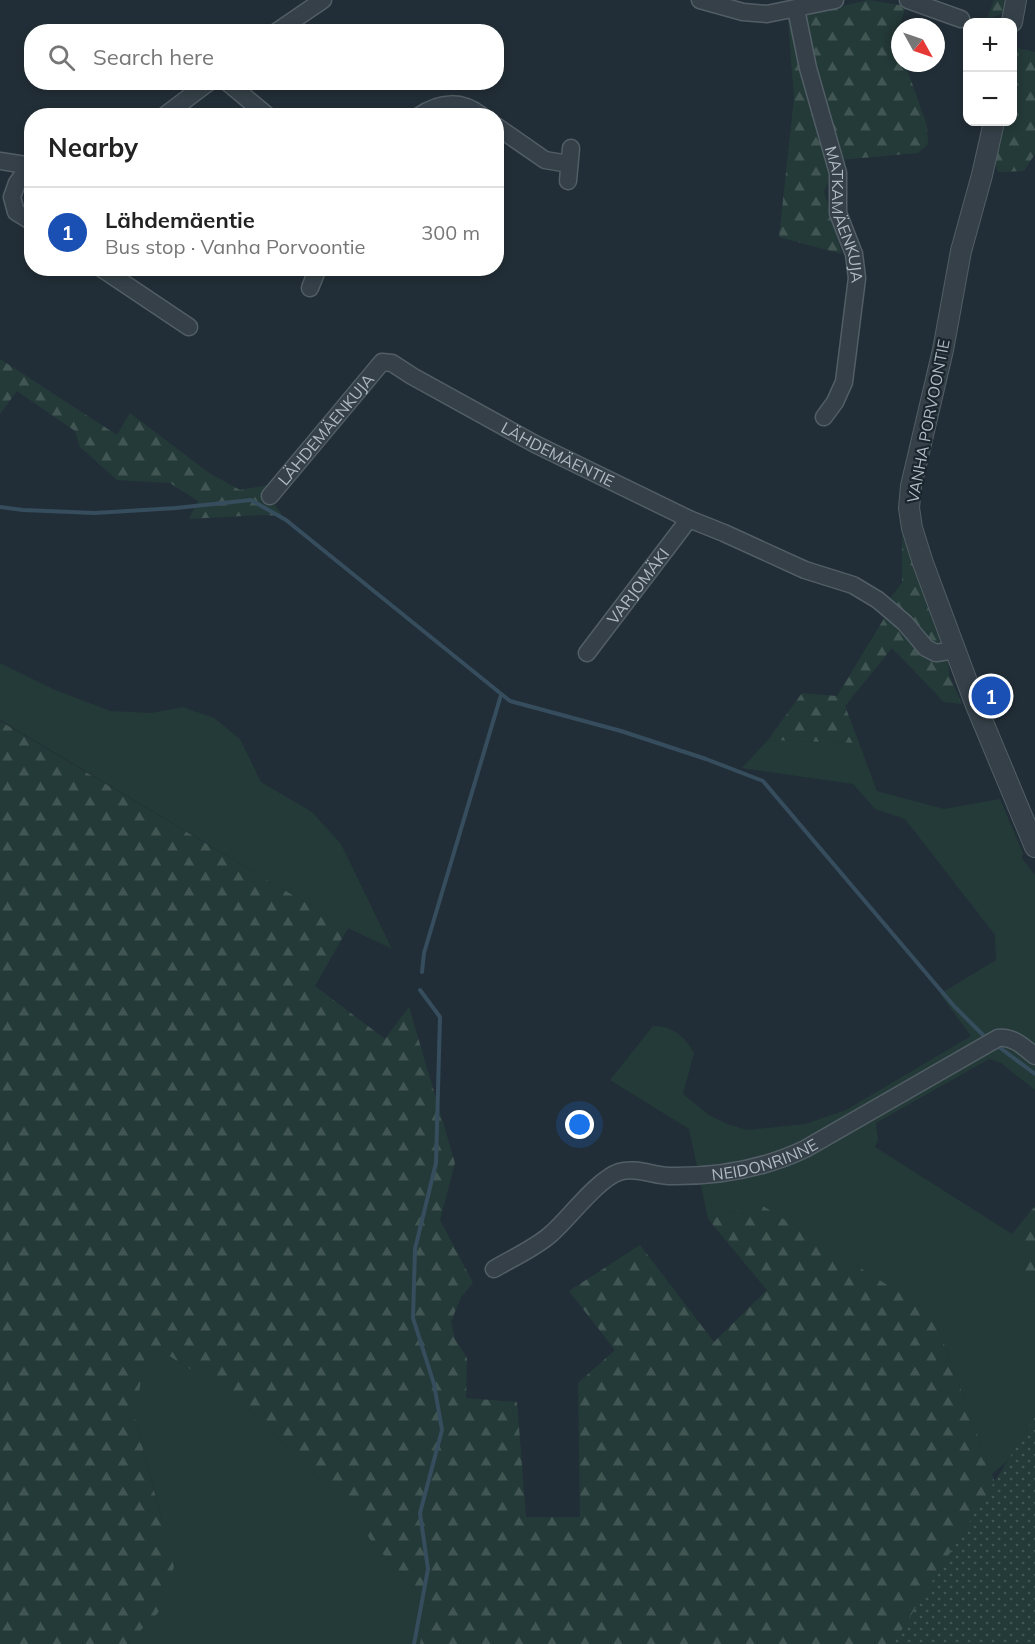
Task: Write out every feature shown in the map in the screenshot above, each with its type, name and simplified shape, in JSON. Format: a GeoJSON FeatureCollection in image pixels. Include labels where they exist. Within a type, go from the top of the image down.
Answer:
{"type":"FeatureCollection","features":[{"type":"Feature","properties":{"kind":"street"},"geometry":{"type":"LineString","coordinates":[[288,24],[323,0]]}},
{"type":"Feature","properties":{"kind":"street"},"geometry":{"type":"LineString","coordinates":[[700,0],[767,14],[836,0]]}},
{"type":"Feature","properties":{"kind":"street"},"geometry":{"type":"LineString","coordinates":[[908,0],[961,19]]}},
{"type":"Feature","properties":{"kind":"street"},"geometry":{"type":"LineString","coordinates":[[1012,18],[1016,0]]}},
{"type":"Feature","properties":{"kind":"street","name":"MATKAMÄENKUJA"},"geometry":{"type":"LineString","coordinates":[[796,9],[808,68],[838,173],[838,213],[854,254],[857,278],[844,382],[835,402],[824,417]]}},
{"type":"Feature","properties":{"kind":"street"},"geometry":{"type":"LineString","coordinates":[[175,108],[198,90]]}},
{"type":"Feature","properties":{"kind":"street"},"geometry":{"type":"LineString","coordinates":[[237,90],[258,108]]}},
{"type":"Feature","properties":{"kind":"street"},"geometry":{"type":"LineString","coordinates":[[430,108],[455,103],[472,108]]}},
{"type":"Feature","properties":{"kind":"street","name":"VANHA PORVOONTIE"},"geometry":{"type":"LineString","coordinates":[[993,126],[961,251],[943,350],[911,486],[909,508],[912,528],[955,650],[1035,847]]}},
{"type":"Feature","properties":{"kind":"street"},"geometry":{"type":"LineString","coordinates":[[504,132],[545,160],[569,164]]}},
{"type":"Feature","properties":{"kind":"street"},"geometry":{"type":"LineString","coordinates":[[0,161],[24,165]]}},
{"type":"Feature","properties":{"kind":"street"},"geometry":{"type":"LineString","coordinates":[[24,174],[17,183],[12,197],[16,212],[24,217]]}},
{"type":"Feature","properties":{"kind":"street"},"geometry":{"type":"LineString","coordinates":[[113,276],[189,327]]}},
{"type":"Feature","properties":{"kind":"street"},"geometry":{"type":"LineString","coordinates":[[310,288],[315,276]]}},
{"type":"Feature","properties":{"kind":"street","name":"LÄHDEMÄENTIE"},"geometry":{"type":"LineString","coordinates":[[382,362],[392,363],[535,444],[689,519],[805,570],[854,585],[878,600],[905,623],[926,648],[936,653],[955,650]]}},
{"type":"Feature","properties":{"kind":"street","name":"LÄHDEMÄENKUJA"},"geometry":{"type":"LineString","coordinates":[[270,496],[382,362]]}},
{"type":"Feature","properties":{"kind":"street","name":"VARJOMÄKI"},"geometry":{"type":"LineString","coordinates":[[587,653],[689,519]]}},
{"type":"Feature","properties":{"kind":"street","name":"NEIDONRINNE"},"geometry":{"type":"LineString","coordinates":[[494,1269],[550,1235],[606,1179],[620,1172],[641,1170],[656,1175],[702,1176],[723,1174],[780,1161],[806,1149],[998,1038],[1015,1040],[1035,1056]]}},
{"type":"Feature","properties":{"kind":"green space"},"geometry":{"type":"Polygon","coordinates":[[[868,0],[906,6],[902,18],[891,18],[891,72],[908,72],[927,126],[928,144],[918,153],[839,160],[824,191],[842,254],[779,237],[794,98],[788,19],[868,0]]]}},
{"type":"Feature","properties":{"kind":"green space"},"geometry":{"type":"Polygon","coordinates":[[[994,0],[1008,0],[1004,13],[987,18],[994,0]]]}},
{"type":"Feature","properties":{"kind":"green space"},"geometry":{"type":"Polygon","coordinates":[[[1017,48],[1035,52],[1035,154],[1024,171],[998,172],[993,156],[1000,126],[1017,126],[1017,48]]]}},
{"type":"Feature","properties":{"kind":"green space"},"geometry":{"type":"Polygon","coordinates":[[[0,359],[117,435],[130,413],[209,473],[240,490],[275,484],[271,500],[283,516],[189,519],[198,501],[170,483],[117,480],[80,447],[75,431],[17,391],[0,414],[0,359]]]}},
{"type":"Feature","properties":{"kind":"green space"},"geometry":{"type":"Polygon","coordinates":[[[902,535],[945,649],[937,649],[887,602],[902,583],[902,535]]]}},
{"type":"Feature","properties":{"kind":"green space"},"geometry":{"type":"Polygon","coordinates":[[[888,612],[948,657],[949,675],[962,704],[944,702],[892,648],[845,706],[859,743],[768,740],[802,693],[837,696],[888,612]]]}},
{"type":"Feature","properties":{"kind":"green space"},"geometry":{"type":"Polygon","coordinates":[[[0,663],[53,689],[110,711],[151,713],[183,707],[214,718],[240,739],[261,782],[312,812],[341,844],[392,949],[348,928],[0,720],[0,663]]]}},
{"type":"Feature","properties":{"kind":"green space"},"geometry":{"type":"Polygon","coordinates":[[[0,721],[348,928],[315,986],[385,1039],[409,1007],[455,1163],[440,1220],[473,1283],[461,1297],[451,1322],[455,1339],[467,1358],[466,1398],[517,1402],[526,1517],[580,1517],[578,1383],[615,1350],[569,1291],[640,1245],[714,1342],[767,1290],[708,1219],[760,1204],[933,1314],[1035,1591],[1035,1644],[420,1644],[428,1601],[373,1544],[357,1519],[242,1402],[163,1352],[144,1361],[135,1418],[174,1567],[158,1613],[127,1644],[0,1644],[0,721]]]}},
{"type":"Feature","properties":{"kind":"green space"},"geometry":{"type":"Polygon","coordinates":[[[768,740],[859,743],[877,791],[944,809],[1000,799],[1023,853],[1022,858],[1035,875],[1035,1090],[1001,1063],[989,1059],[876,1123],[878,1140],[875,1147],[1012,1234],[1035,1299],[1035,1426],[1012,1457],[992,1474],[933,1314],[760,1204],[708,1219],[700,1181],[787,1153],[698,1171],[689,1129],[610,1080],[653,1026],[660,1026],[677,1033],[694,1053],[683,1094],[709,1115],[747,1130],[805,1124],[846,1110],[971,1036],[940,994],[996,960],[995,935],[905,819],[875,809],[853,784],[742,768],[768,740]]]}},
{"type":"Feature","properties":{"kind":"green space"},"geometry":{"type":"Polygon","coordinates":[[[1035,1206],[1035,1299],[1012,1234],[1035,1206]]]}},
{"type":"Feature","properties":{"kind":"green space"},"geometry":{"type":"Polygon","coordinates":[[[163,1352],[242,1402],[357,1519],[373,1544],[428,1601],[420,1644],[127,1644],[130,1642],[161,1516],[135,1418],[144,1360],[163,1352]]]}},
{"type":"Feature","properties":{"kind":"green space"},"geometry":{"type":"Polygon","coordinates":[[[1035,1417],[1035,1644],[893,1644],[1035,1417]]]}},
{"type":"Feature","properties":{"kind":"waterway"},"geometry":{"type":"LineString","coordinates":[[0,507],[95,513],[251,500],[286,520],[510,701],[621,731],[706,759],[763,781],[954,1006],[986,1038]]}},
{"type":"Feature","properties":{"kind":"waterway"},"geometry":{"type":"LineString","coordinates":[[422,972],[424,953],[501,695]]}},
{"type":"Feature","properties":{"kind":"waterway"},"geometry":{"type":"LineString","coordinates":[[414,1644],[428,1569],[420,1513],[442,1430],[434,1384],[413,1318],[415,1249],[436,1163],[440,1017],[420,990]]}},
{"type":"Feature","properties":{"kind":"waterway"},"geometry":{"type":"LineString","coordinates":[[995,1044],[1035,1074]]}},
{"type":"Feature","properties":{"kind":"place","name":"Lähdemäentie"},"geometry":{"type":"Point","coordinates":[991,696]}}]}
